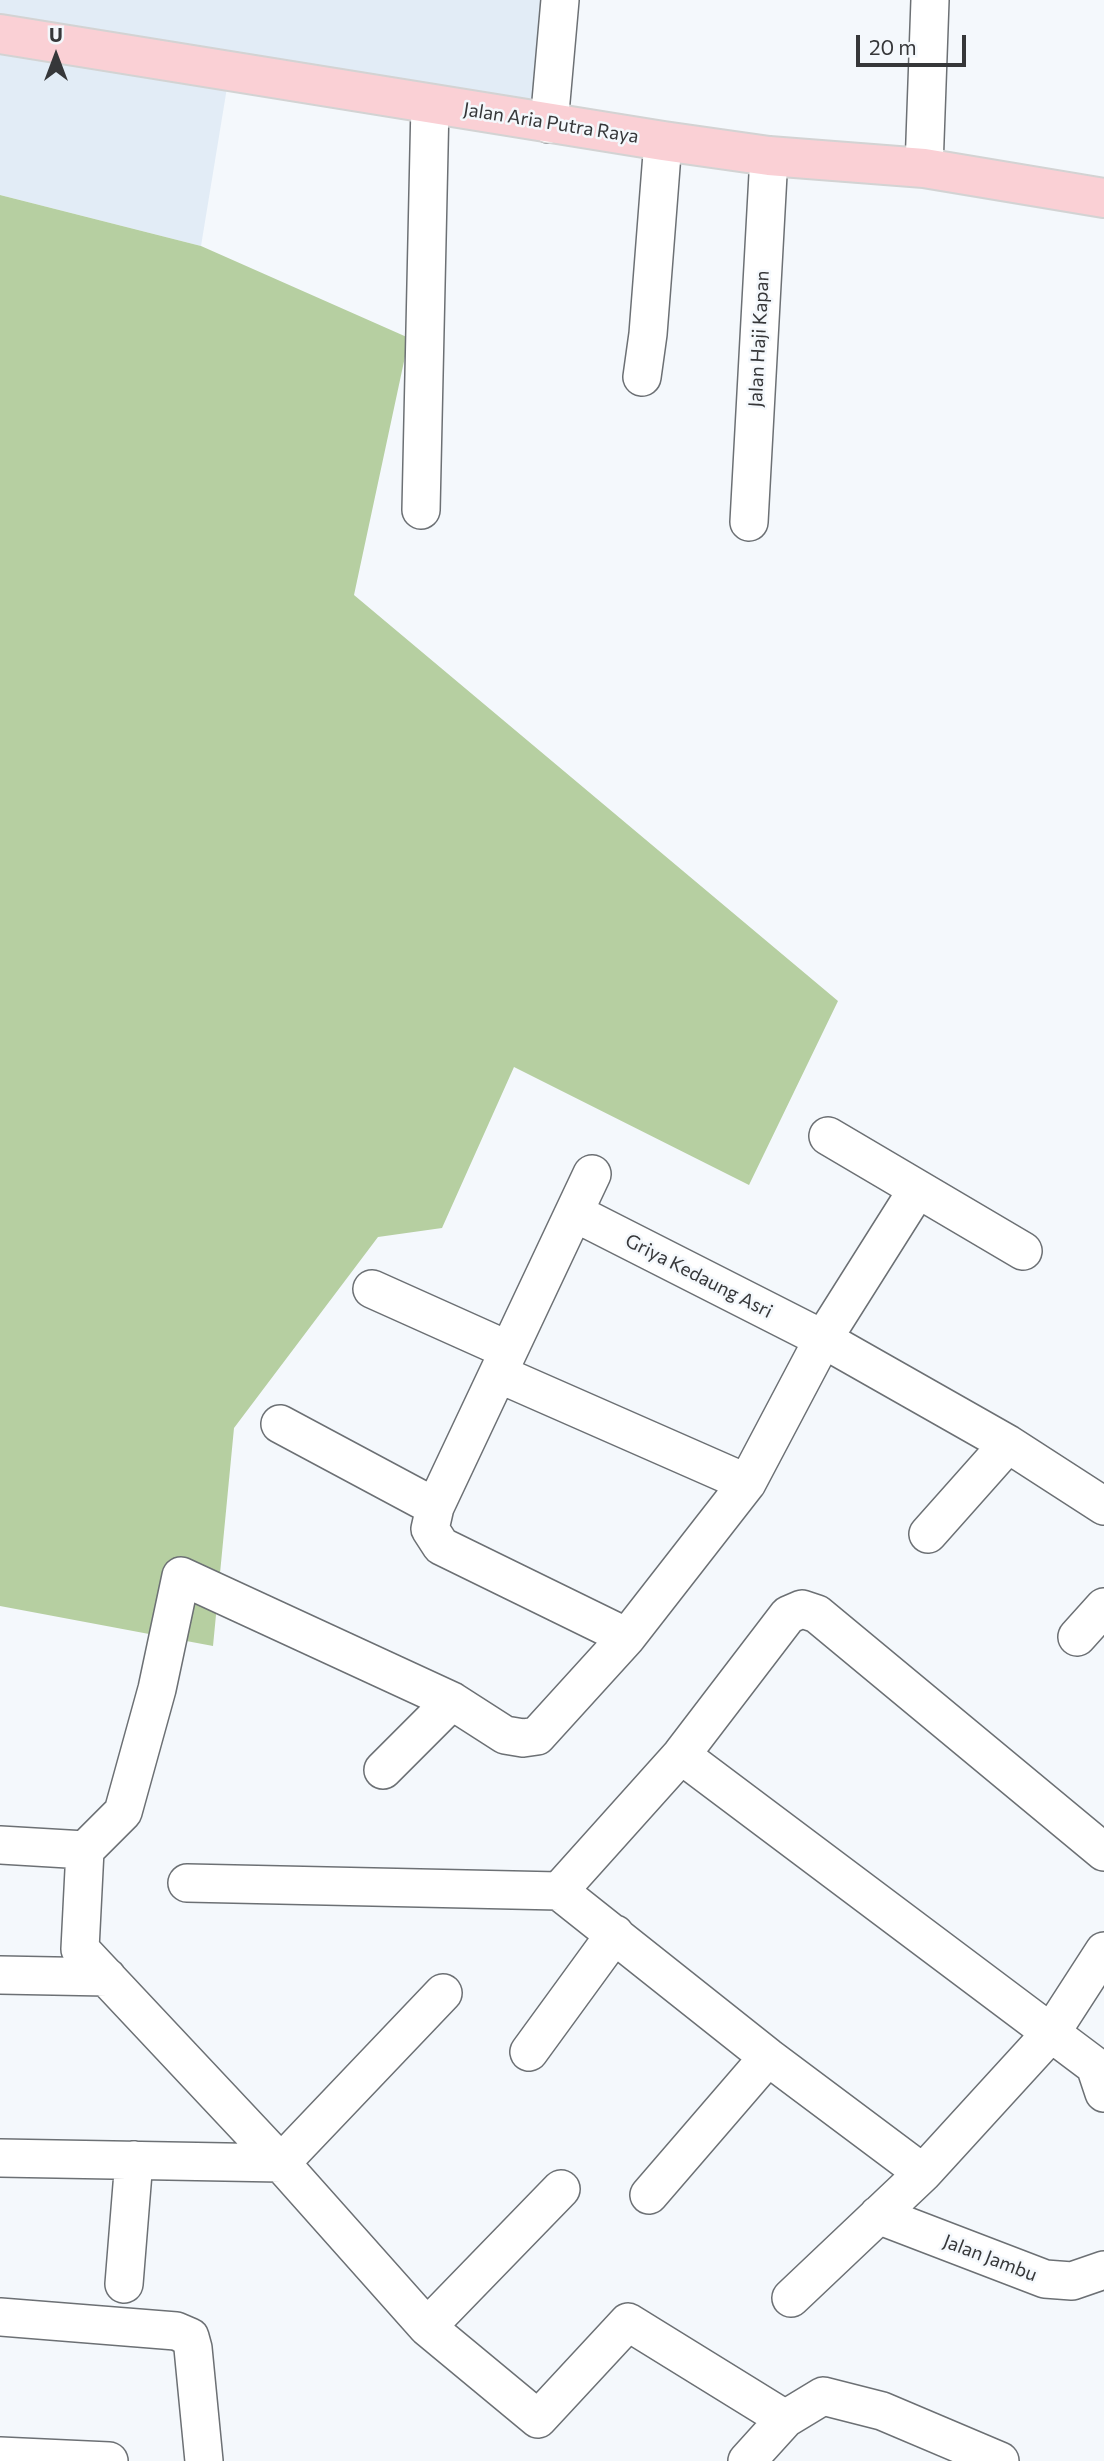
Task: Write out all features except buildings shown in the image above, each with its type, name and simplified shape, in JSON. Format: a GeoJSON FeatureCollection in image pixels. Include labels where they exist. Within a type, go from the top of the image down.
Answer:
{"type":"FeatureCollection","features":[{"type":"Feature","properties":{"kind":"main road","name":"Jalan Aria Putra Raya"},"geometry":{"type":"LineString","coordinates":[[0,34],[663,141],[769,156],[924,168],[1104,198]]}},
{"type":"Feature","properties":{"kind":"street"},"geometry":{"type":"LineString","coordinates":[[549,124],[560,0]]}},
{"type":"Feature","properties":{"kind":"street"},"geometry":{"type":"LineString","coordinates":[[924,168],[930,0]]}},
{"type":"Feature","properties":{"kind":"street"},"geometry":{"type":"LineString","coordinates":[[421,510],[430,104]]}},
{"type":"Feature","properties":{"kind":"street"},"geometry":{"type":"LineString","coordinates":[[642,377],[648,334],[663,141]]}},
{"type":"Feature","properties":{"kind":"street","name":"Jalan Haji Kapan"},"geometry":{"type":"LineString","coordinates":[[749,522],[769,156]]}},
{"type":"Feature","properties":{"kind":"street"},"geometry":{"type":"LineString","coordinates":[[828,1136],[1023,1251]]}},
{"type":"Feature","properties":{"kind":"street"},"geometry":{"type":"LineString","coordinates":[[592,1174],[435,1507],[430,1529],[442,1546],[626,1637]]}},
{"type":"Feature","properties":{"kind":"street"},"geometry":{"type":"LineString","coordinates":[[785,2419],[628,2322],[538,2419],[427,2327],[281,2164],[80,1949],[85,1850],[123,1812],[158,1689],[181,1576],[452,1701],[505,1735],[523,1738],[537,1735],[626,1637],[747,1483],[823,1339],[917,1190]]}},
{"type":"Feature","properties":{"kind":"street","name":"Griya Kedaung Asri"},"geometry":{"type":"LineString","coordinates":[[575,1213],[823,1339],[1008,1444],[1104,1506]]}},
{"type":"Feature","properties":{"kind":"street"},"geometry":{"type":"LineString","coordinates":[[372,1289],[503,1362],[747,1483]]}},
{"type":"Feature","properties":{"kind":"street"},"geometry":{"type":"LineString","coordinates":[[280,1424],[435,1507]]}},
{"type":"Feature","properties":{"kind":"street"},"geometry":{"type":"LineString","coordinates":[[928,1534],[1008,1444]]}},
{"type":"Feature","properties":{"kind":"street"},"geometry":{"type":"LineString","coordinates":[[1077,1637],[1104,1607]]}},
{"type":"Feature","properties":{"kind":"street"},"geometry":{"type":"LineString","coordinates":[[559,1891],[681,1755],[788,1615],[802,1609],[817,1614],[1104,1852]]}},
{"type":"Feature","properties":{"kind":"street"},"geometry":{"type":"LineString","coordinates":[[383,1770],[452,1701]]}},
{"type":"Feature","properties":{"kind":"street"},"geometry":{"type":"LineString","coordinates":[[681,1755],[1101,2074]]}},
{"type":"Feature","properties":{"kind":"street"},"geometry":{"type":"LineString","coordinates":[[0,1845],[85,1850]]}},
{"type":"Feature","properties":{"kind":"street"},"geometry":{"type":"LineString","coordinates":[[187,1883],[559,1891],[768,2057],[923,2173]]}},
{"type":"Feature","properties":{"kind":"street"},"geometry":{"type":"LineString","coordinates":[[529,2052],[615,1934]]}},
{"type":"Feature","properties":{"kind":"street"},"geometry":{"type":"LineString","coordinates":[[791,2298],[923,2173],[1051,2034],[1104,1951]]}},
{"type":"Feature","properties":{"kind":"street"},"geometry":{"type":"LineString","coordinates":[[0,1975],[107,1977]]}},
{"type":"Feature","properties":{"kind":"street"},"geometry":{"type":"LineString","coordinates":[[0,2158],[281,2164],[443,1993]]}},
{"type":"Feature","properties":{"kind":"street"},"geometry":{"type":"LineString","coordinates":[[649,2195],[768,2057]]}},
{"type":"Feature","properties":{"kind":"street"},"geometry":{"type":"LineString","coordinates":[[124,2284],[134,2160]]}},
{"type":"Feature","properties":{"kind":"street"},"geometry":{"type":"LineString","coordinates":[[427,2327],[561,2189]]}},
{"type":"Feature","properties":{"kind":"street","name":"Jalan Jambu"},"geometry":{"type":"LineString","coordinates":[[878,2215],[1045,2279],[1072,2281],[1104,2270]]}},
{"type":"Feature","properties":{"kind":"street"},"geometry":{"type":"LineString","coordinates":[[0,2317],[176,2331],[190,2337],[204,2461]]}},
{"type":"Feature","properties":{"kind":"street"},"geometry":{"type":"LineString","coordinates":[[747,2461],[785,2419],[823,2396],[882,2411],[1000,2461]]}},
{"type":"Feature","properties":{"kind":"street"},"geometry":{"type":"LineString","coordinates":[[0,2456],[109,2461]]}},
{"type":"Feature","properties":{"kind":"shaded area"},"geometry":{"type":"Polygon","coordinates":[[[0,0],[546,0],[538,110],[233,51],[201,246],[0,195],[0,0]]]}},
{"type":"Feature","properties":{"kind":"green space"},"geometry":{"type":"Polygon","coordinates":[[[0,195],[201,246],[409,338],[354,595],[838,1001],[749,1185],[514,1067],[442,1228],[378,1237],[234,1428],[213,1646],[0,1606],[0,195]]]}}]}
